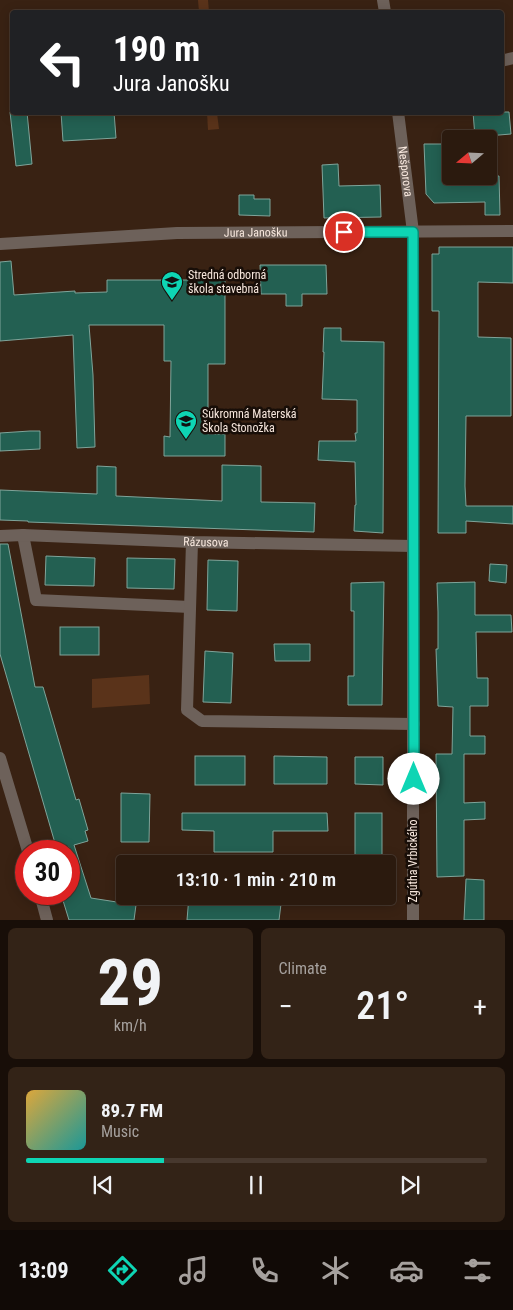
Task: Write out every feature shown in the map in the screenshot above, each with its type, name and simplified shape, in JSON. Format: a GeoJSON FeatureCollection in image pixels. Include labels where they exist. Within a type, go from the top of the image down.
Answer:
{"type":"FeatureCollection","features":[{"type":"Feature","properties":{"kind":"street","name":"Nešporova"},"geometry":{"type":"LineString","coordinates":[[398,115],[413,232]]}},
{"type":"Feature","properties":{"kind":"street","name":"Jura Janošku"},"geometry":{"type":"LineString","coordinates":[[0,244],[177,233],[513,231]]}},
{"type":"Feature","properties":{"kind":"street","name":"Zgútha Vrbického"},"geometry":{"type":"LineString","coordinates":[[413,232],[413,920]]}},
{"type":"Feature","properties":{"kind":"street","name":"Rázusova"},"geometry":{"type":"LineString","coordinates":[[0,536],[22,535],[192,542],[413,546]]}},
{"type":"Feature","properties":{"kind":"street"},"geometry":{"type":"LineString","coordinates":[[22,535],[36,600],[190,607]]}},
{"type":"Feature","properties":{"kind":"street"},"geometry":{"type":"LineString","coordinates":[[192,542],[187,710],[202,720],[414,724]]}},
{"type":"Feature","properties":{"kind":"street"},"geometry":{"type":"LineString","coordinates":[[0,758],[25,840]]}},
{"type":"Feature","properties":{"kind":"street"},"geometry":{"type":"LineString","coordinates":[[43,905],[47,920]]}},
{"type":"Feature","properties":{"kind":"shaded area"},"geometry":{"type":"Polygon","coordinates":[[[198,0],[208,0],[209,10],[199,10],[198,0]]]}},
{"type":"Feature","properties":{"kind":"shaded area"},"geometry":{"type":"Polygon","coordinates":[[[207,115],[217,115],[219,129],[208,130],[207,115]]]}},
{"type":"Feature","properties":{"kind":"shaded area"},"geometry":{"type":"Polygon","coordinates":[[[149,675],[150,704],[92,708],[92,679],[149,675]]]}},
{"type":"Feature","properties":{"kind":"building"},"geometry":{"type":"Polygon","coordinates":[[[504,112],[509,112],[511,134],[498,135],[498,130],[474,130],[473,115],[504,115],[504,112]]]}},
{"type":"Feature","properties":{"kind":"building"},"geometry":{"type":"Polygon","coordinates":[[[10,115],[27,115],[32,164],[16,166],[10,115]]]}},
{"type":"Feature","properties":{"kind":"building"},"geometry":{"type":"Polygon","coordinates":[[[61,115],[114,115],[116,138],[63,141],[61,115]]]}},
{"type":"Feature","properties":{"kind":"building"},"geometry":{"type":"Polygon","coordinates":[[[424,144],[442,144],[442,185],[498,185],[499,176],[500,215],[485,215],[485,202],[434,203],[426,194],[424,144]]]}},
{"type":"Feature","properties":{"kind":"building"},"geometry":{"type":"Polygon","coordinates":[[[338,164],[339,186],[380,185],[381,217],[324,218],[322,165],[338,164]]]}},
{"type":"Feature","properties":{"kind":"building"},"geometry":{"type":"Polygon","coordinates":[[[239,195],[254,195],[254,199],[270,199],[270,216],[239,215],[239,195]]]}},
{"type":"Feature","properties":{"kind":"building"},"geometry":{"type":"Polygon","coordinates":[[[439,247],[513,247],[513,283],[478,282],[478,337],[511,338],[511,416],[466,416],[465,486],[466,506],[513,506],[513,524],[466,521],[466,533],[438,533],[439,311],[432,311],[432,254],[439,254],[439,247]]]}},
{"type":"Feature","properties":{"kind":"building"},"geometry":{"type":"Polygon","coordinates":[[[11,261],[14,295],[75,291],[75,293],[107,292],[107,280],[225,280],[225,364],[208,364],[208,434],[225,434],[225,456],[164,456],[164,436],[170,437],[171,361],[164,361],[164,325],[89,325],[93,375],[95,447],[77,448],[73,335],[0,341],[0,262],[11,261]]]}},
{"type":"Feature","properties":{"kind":"building"},"geometry":{"type":"Polygon","coordinates":[[[260,265],[326,265],[327,294],[302,294],[302,306],[286,306],[286,294],[261,294],[260,265]]]}},
{"type":"Feature","properties":{"kind":"building"},"geometry":{"type":"Polygon","coordinates":[[[324,328],[341,328],[341,341],[384,342],[383,533],[354,531],[356,505],[355,462],[318,460],[319,441],[356,441],[355,433],[357,433],[357,400],[322,399],[324,328]]]}},
{"type":"Feature","properties":{"kind":"building"},"geometry":{"type":"Polygon","coordinates":[[[40,431],[40,449],[0,451],[0,433],[40,431]]]}},
{"type":"Feature","properties":{"kind":"building"},"geometry":{"type":"Polygon","coordinates":[[[222,465],[261,466],[261,502],[315,503],[314,532],[0,520],[0,490],[97,494],[97,466],[116,467],[116,496],[222,501],[222,465]]]}},
{"type":"Feature","properties":{"kind":"building"},"geometry":{"type":"Polygon","coordinates":[[[0,544],[8,544],[35,687],[43,687],[76,800],[79,799],[88,830],[85,831],[88,841],[80,843],[80,840],[54,840],[0,654],[0,544]]]}},
{"type":"Feature","properties":{"kind":"building"},"geometry":{"type":"Polygon","coordinates":[[[46,556],[95,558],[94,586],[45,585],[46,556]]]}},
{"type":"Feature","properties":{"kind":"building"},"geometry":{"type":"Polygon","coordinates":[[[127,558],[175,559],[174,589],[127,588],[127,558]]]}},
{"type":"Feature","properties":{"kind":"building"},"geometry":{"type":"Polygon","coordinates":[[[208,560],[238,561],[237,611],[207,610],[208,560]]]}},
{"type":"Feature","properties":{"kind":"building"},"geometry":{"type":"Polygon","coordinates":[[[490,564],[507,565],[506,583],[489,581],[490,564]]]}},
{"type":"Feature","properties":{"kind":"building"},"geometry":{"type":"Polygon","coordinates":[[[384,582],[382,705],[348,705],[348,676],[354,676],[354,611],[351,611],[351,583],[384,582]]]}},
{"type":"Feature","properties":{"kind":"building"},"geometry":{"type":"Polygon","coordinates":[[[475,582],[475,615],[511,615],[512,632],[476,632],[477,678],[488,678],[488,706],[470,706],[470,736],[485,736],[485,754],[464,754],[464,803],[485,802],[485,819],[464,820],[464,876],[437,877],[436,754],[452,754],[453,707],[438,706],[436,649],[438,649],[437,583],[475,582]]]}},
{"type":"Feature","properties":{"kind":"building"},"geometry":{"type":"Polygon","coordinates":[[[60,627],[99,627],[99,655],[60,655],[60,627]]]}},
{"type":"Feature","properties":{"kind":"building"},"geometry":{"type":"Polygon","coordinates":[[[274,644],[310,644],[310,661],[275,661],[274,644]]]}},
{"type":"Feature","properties":{"kind":"building"},"geometry":{"type":"Polygon","coordinates":[[[205,651],[233,653],[231,703],[203,702],[205,651]]]}},
{"type":"Feature","properties":{"kind":"building"},"geometry":{"type":"Polygon","coordinates":[[[195,756],[245,756],[245,785],[195,785],[195,756]]]}},
{"type":"Feature","properties":{"kind":"building"},"geometry":{"type":"Polygon","coordinates":[[[274,756],[327,757],[327,784],[274,784],[274,756]]]}},
{"type":"Feature","properties":{"kind":"building"},"geometry":{"type":"Polygon","coordinates":[[[355,757],[383,757],[383,785],[355,784],[355,757]]]}},
{"type":"Feature","properties":{"kind":"building"},"geometry":{"type":"Polygon","coordinates":[[[121,793],[150,794],[149,842],[121,842],[121,793]]]}},
{"type":"Feature","properties":{"kind":"building"},"geometry":{"type":"Polygon","coordinates":[[[182,813],[327,813],[328,831],[273,831],[273,852],[214,852],[214,831],[182,830],[182,813]]]}},
{"type":"Feature","properties":{"kind":"building"},"geometry":{"type":"Polygon","coordinates":[[[355,813],[382,813],[382,855],[355,855],[355,813]]]}},
{"type":"Feature","properties":{"kind":"building"},"geometry":{"type":"Polygon","coordinates":[[[80,864],[91,898],[116,902],[116,905],[136,905],[134,920],[69,920],[64,905],[80,905],[80,864]]]}},
{"type":"Feature","properties":{"kind":"building"},"geometry":{"type":"Polygon","coordinates":[[[466,879],[484,880],[484,920],[464,920],[466,879]]]}},
{"type":"Feature","properties":{"kind":"building"},"geometry":{"type":"Polygon","coordinates":[[[188,905],[281,905],[279,920],[187,920],[188,905]]]}},
{"type":"Feature","properties":{"kind":"place","name":"Stredná odborná škola stavebná"},"geometry":{"type":"Point","coordinates":[172,301]}},
{"type":"Feature","properties":{"kind":"place","name":"Súkromná Materská Škola Stonožka"},"geometry":{"type":"Point","coordinates":[186,440]}},
{"type":"Feature","properties":{"kind":"route"},"geometry":{"type":"LineString","coordinates":[[344,232],[413,232],[414,779]]}}]}
